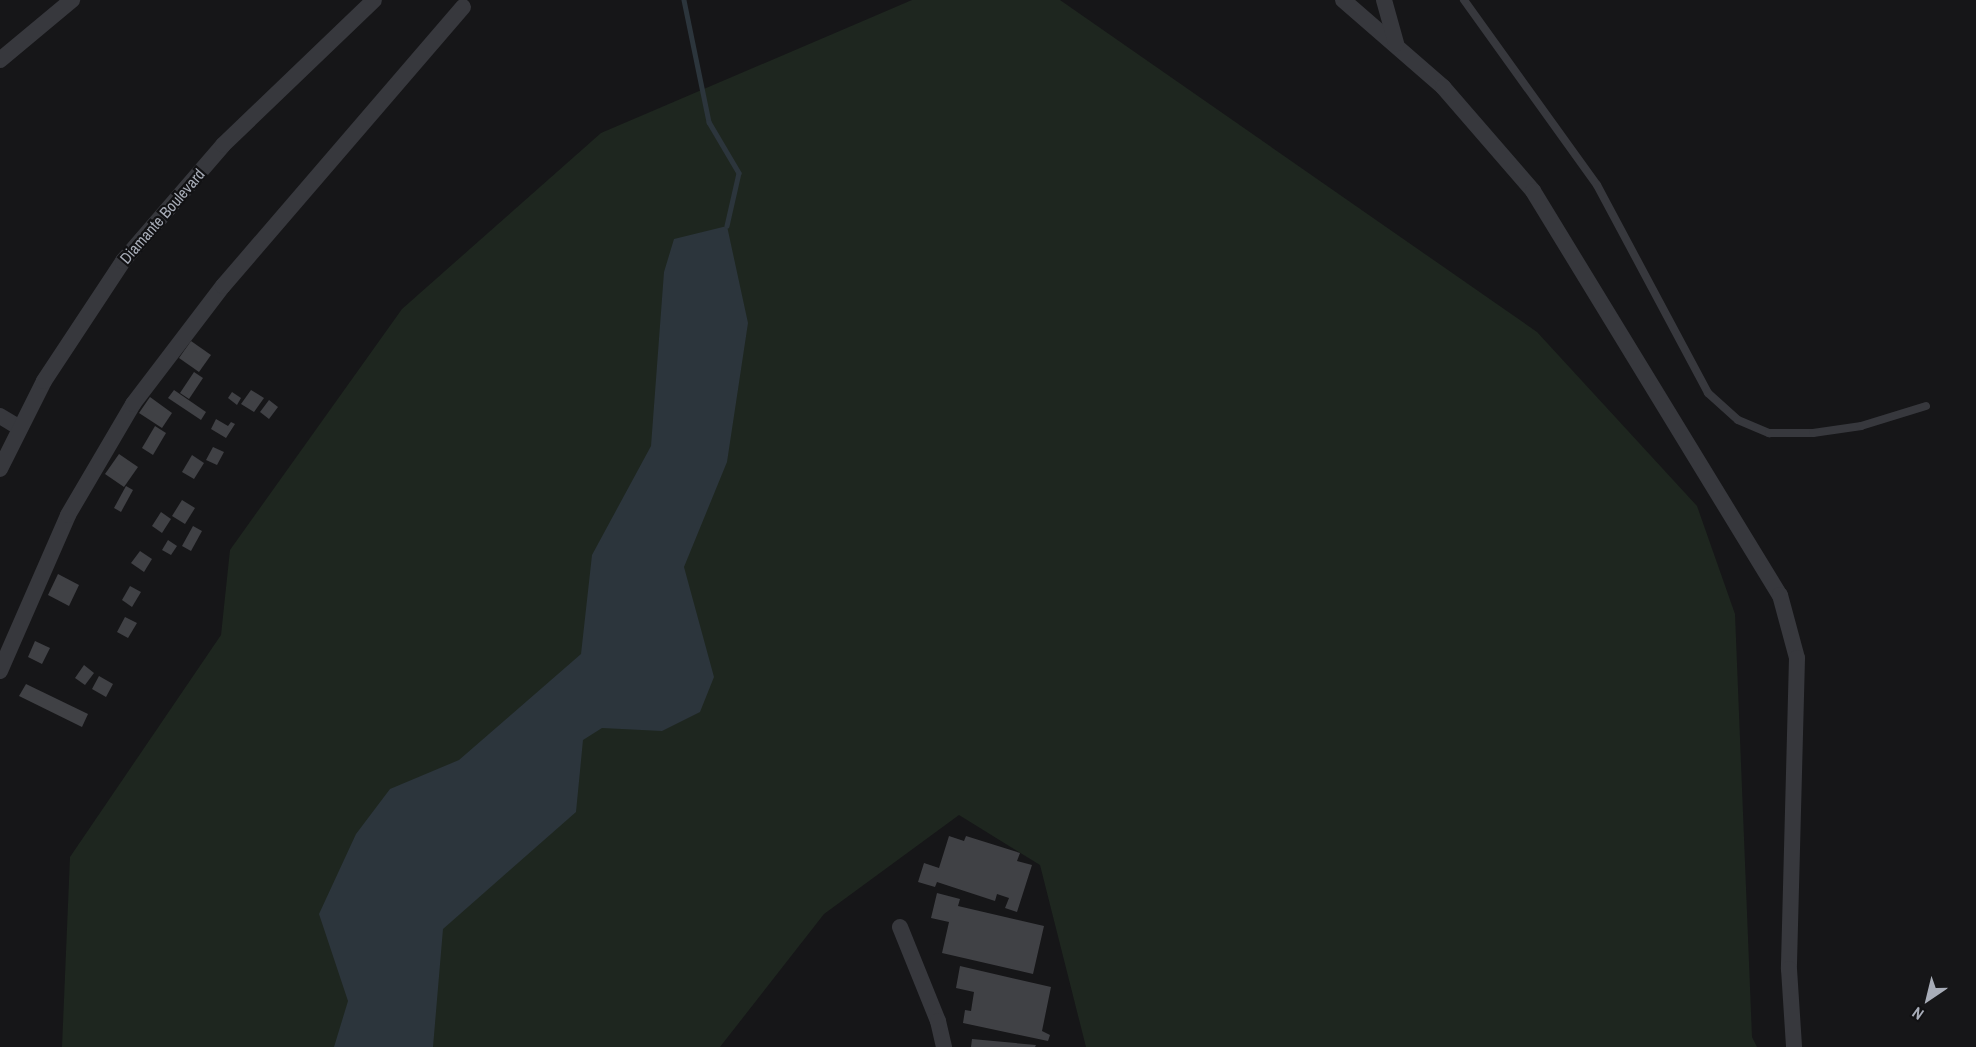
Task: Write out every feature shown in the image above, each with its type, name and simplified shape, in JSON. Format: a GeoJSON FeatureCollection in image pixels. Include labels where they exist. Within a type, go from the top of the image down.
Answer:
{"type":"FeatureCollection","features":[{"type":"Feature","properties":{"kind":"street"},"geometry":{"type":"LineString","coordinates":[[0,60],[72,0]]}},
{"type":"Feature","properties":{"kind":"street","name":"Diamante Boulevard"},"geometry":{"type":"LineString","coordinates":[[0,470],[20,428],[77,327],[123,261],[223,145],[374,0]]}},
{"type":"Feature","properties":{"kind":"street"},"geometry":{"type":"LineString","coordinates":[[1343,0],[1396,44],[1490,136],[1533,191],[1780,595],[1797,658],[1789,969],[1794,1047]]}},
{"type":"Feature","properties":{"kind":"street"},"geometry":{"type":"LineString","coordinates":[[1384,0],[1396,44]]}},
{"type":"Feature","properties":{"kind":"street"},"geometry":{"type":"LineString","coordinates":[[0,671],[68,515],[133,404],[223,286],[463,7]]}},
{"type":"Feature","properties":{"kind":"street"},"geometry":{"type":"LineString","coordinates":[[0,416],[20,428]]}},
{"type":"Feature","properties":{"kind":"street"},"geometry":{"type":"LineString","coordinates":[[900,927],[938,1021],[944,1047]]}},
{"type":"Feature","properties":{"kind":"lane"},"geometry":{"type":"LineString","coordinates":[[1464,0],[1597,184],[1676,338],[1708,393],[1738,420],[1769,432],[1813,433],[1861,426],[1926,406]]}},
{"type":"Feature","properties":{"kind":"shaded area"},"geometry":{"type":"Polygon","coordinates":[[[912,0],[1060,0],[1537,332],[1697,506],[1735,614],[1752,1037],[1757,1047],[1086,1047],[1040,865],[959,815],[824,914],[720,1047],[62,1047],[70,857],[221,635],[230,550],[402,309],[601,133],[912,0]]]}},
{"type":"Feature","properties":{"kind":"shaded area"},"geometry":{"type":"Polygon","coordinates":[[[727,226],[748,323],[727,462],[684,567],[714,677],[700,712],[662,731],[602,728],[583,740],[576,812],[443,929],[433,1047],[334,1047],[348,1001],[319,914],[356,834],[390,789],[459,760],[581,654],[592,555],[651,446],[664,272],[674,239],[727,226]]]}},
{"type":"Feature","properties":{"kind":"building"},"geometry":{"type":"Polygon","coordinates":[[[191,341],[211,355],[199,372],[179,358],[191,341]]]}},
{"type":"Feature","properties":{"kind":"building"},"geometry":{"type":"Polygon","coordinates":[[[194,372],[203,378],[189,399],[180,393],[194,372]]]}},
{"type":"Feature","properties":{"kind":"building"},"geometry":{"type":"Polygon","coordinates":[[[174,390],[206,412],[201,420],[168,398],[174,390]]]}},
{"type":"Feature","properties":{"kind":"building"},"geometry":{"type":"Polygon","coordinates":[[[251,390],[264,398],[254,412],[241,404],[251,390]]]}},
{"type":"Feature","properties":{"kind":"building"},"geometry":{"type":"Polygon","coordinates":[[[232,392],[241,398],[237,405],[228,398],[232,392]]]}},
{"type":"Feature","properties":{"kind":"building"},"geometry":{"type":"Polygon","coordinates":[[[150,397],[172,413],[162,428],[139,413],[150,397]]]}},
{"type":"Feature","properties":{"kind":"building"},"geometry":{"type":"Polygon","coordinates":[[[269,400],[278,407],[269,419],[260,412],[269,400]]]}},
{"type":"Feature","properties":{"kind":"building"},"geometry":{"type":"Polygon","coordinates":[[[216,419],[228,426],[231,422],[235,424],[226,438],[211,429],[216,419]]]}},
{"type":"Feature","properties":{"kind":"building"},"geometry":{"type":"Polygon","coordinates":[[[155,426],[166,433],[153,455],[142,448],[155,426]]]}},
{"type":"Feature","properties":{"kind":"building"},"geometry":{"type":"Polygon","coordinates":[[[213,447],[224,452],[217,465],[206,460],[213,447]]]}},
{"type":"Feature","properties":{"kind":"building"},"geometry":{"type":"Polygon","coordinates":[[[119,454],[138,467],[124,487],[105,474],[119,454]]]}},
{"type":"Feature","properties":{"kind":"building"},"geometry":{"type":"Polygon","coordinates":[[[192,455],[204,463],[194,479],[182,472],[192,455]]]}},
{"type":"Feature","properties":{"kind":"building"},"geometry":{"type":"Polygon","coordinates":[[[126,486],[133,490],[121,512],[114,508],[126,486]]]}},
{"type":"Feature","properties":{"kind":"building"},"geometry":{"type":"Polygon","coordinates":[[[182,500],[195,508],[185,524],[172,516],[182,500]]]}},
{"type":"Feature","properties":{"kind":"building"},"geometry":{"type":"Polygon","coordinates":[[[161,512],[171,519],[162,533],[152,526],[161,512]]]}},
{"type":"Feature","properties":{"kind":"building"},"geometry":{"type":"Polygon","coordinates":[[[193,526],[202,531],[191,551],[182,546],[193,526]]]}},
{"type":"Feature","properties":{"kind":"building"},"geometry":{"type":"Polygon","coordinates":[[[168,540],[177,546],[171,555],[162,550],[168,540]]]}},
{"type":"Feature","properties":{"kind":"building"},"geometry":{"type":"Polygon","coordinates":[[[140,551],[152,559],[144,572],[131,563],[140,551]]]}},
{"type":"Feature","properties":{"kind":"building"},"geometry":{"type":"Polygon","coordinates":[[[58,574],[79,585],[69,606],[48,595],[58,574]]]}},
{"type":"Feature","properties":{"kind":"building"},"geometry":{"type":"Polygon","coordinates":[[[130,586],[141,592],[132,607],[122,600],[130,586]]]}},
{"type":"Feature","properties":{"kind":"building"},"geometry":{"type":"Polygon","coordinates":[[[125,617],[137,623],[128,638],[117,632],[125,617]]]}},
{"type":"Feature","properties":{"kind":"building"},"geometry":{"type":"Polygon","coordinates":[[[35,641],[50,648],[42,664],[28,657],[35,641]]]}},
{"type":"Feature","properties":{"kind":"building"},"geometry":{"type":"Polygon","coordinates":[[[84,665],[94,673],[85,685],[75,678],[84,665]]]}},
{"type":"Feature","properties":{"kind":"building"},"geometry":{"type":"Polygon","coordinates":[[[99,676],[113,684],[106,697],[92,689],[99,676]]]}},
{"type":"Feature","properties":{"kind":"building"},"geometry":{"type":"Polygon","coordinates":[[[26,684],[88,714],[82,727],[19,696],[26,684]]]}},
{"type":"Feature","properties":{"kind":"building"},"geometry":{"type":"Polygon","coordinates":[[[949,836],[964,841],[966,836],[1020,853],[1017,861],[1032,865],[1017,912],[1005,908],[1009,898],[997,894],[995,901],[937,882],[935,887],[918,882],[924,863],[939,868],[949,836]]]}},
{"type":"Feature","properties":{"kind":"building"},"geometry":{"type":"Polygon","coordinates":[[[937,893],[960,899],[958,906],[1044,926],[1033,974],[942,953],[949,922],[931,918],[937,893]]]}},
{"type":"Feature","properties":{"kind":"building"},"geometry":{"type":"Polygon","coordinates":[[[960,966],[1051,987],[1042,1031],[1050,1035],[1048,1041],[963,1023],[965,1010],[971,1011],[974,992],[956,988],[960,966]]]}},
{"type":"Feature","properties":{"kind":"building"},"geometry":{"type":"Polygon","coordinates":[[[972,1039],[1036,1045],[1035,1047],[971,1047],[972,1039]]]}},
{"type":"Feature","properties":{"kind":"waterway"},"geometry":{"type":"LineString","coordinates":[[684,0],[709,122],[739,173],[727,226]]}}]}
